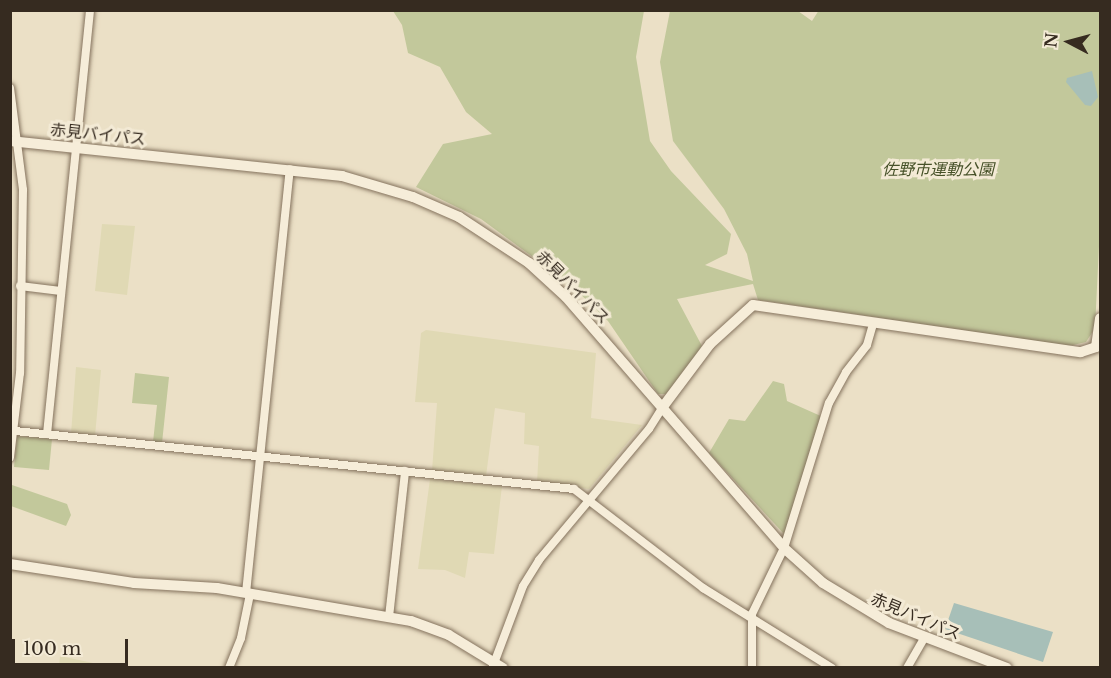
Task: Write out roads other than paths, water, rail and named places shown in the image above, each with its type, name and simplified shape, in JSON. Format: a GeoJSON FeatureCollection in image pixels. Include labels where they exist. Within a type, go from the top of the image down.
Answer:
{"type":"FeatureCollection","features":[{"type":"Feature","properties":{"kind":"main road","name":"赤見バイパス"},"geometry":{"type":"LineString","coordinates":[[14,141],[342,176],[397,191],[459,217],[497,240],[566,297],[784,548],[855,605],[924,639],[1007,668]]}},
{"type":"Feature","properties":{"kind":"main road"},"geometry":{"type":"LineString","coordinates":[[662,408],[710,344],[753,304],[873,324],[1081,352],[1096,346],[1101,318]]}},
{"type":"Feature","properties":{"kind":"main road"},"geometry":{"type":"LineString","coordinates":[[10,564],[134,583],[248,593],[389,617],[427,625],[497,666]]}},
{"type":"Feature","properties":{"kind":"street"},"geometry":{"type":"LineString","coordinates":[[47,434],[90,10]]}},
{"type":"Feature","properties":{"kind":"street"},"geometry":{"type":"LineString","coordinates":[[10,88],[14,141],[23,190],[20,286],[22,336],[15,431],[10,457]]}},
{"type":"Feature","properties":{"kind":"street"},"geometry":{"type":"LineString","coordinates":[[229,668],[241,638],[248,593],[290,169]]}},
{"type":"Feature","properties":{"kind":"street"},"geometry":{"type":"LineString","coordinates":[[20,286],[61,291]]}},
{"type":"Feature","properties":{"kind":"street"},"geometry":{"type":"LineString","coordinates":[[752,668],[753,620],[784,548],[829,403],[846,372],[867,345],[873,324]]}},
{"type":"Feature","properties":{"kind":"street"},"geometry":{"type":"LineString","coordinates":[[497,666],[524,586],[562,528],[649,429],[662,408]]}},
{"type":"Feature","properties":{"kind":"street"},"geometry":{"type":"LineString","coordinates":[[15,431],[574,489],[703,588],[832,668]]}},
{"type":"Feature","properties":{"kind":"street"},"geometry":{"type":"LineString","coordinates":[[389,617],[405,471]]}},
{"type":"Feature","properties":{"kind":"street"},"geometry":{"type":"LineString","coordinates":[[907,668],[924,639]]}},
{"type":"Feature","properties":{"kind":"water"},"geometry":{"type":"Polygon","coordinates":[[[1092,71],[1098,97],[1091,106],[1085,105],[1066,82],[1067,78],[1092,71]]]}},
{"type":"Feature","properties":{"kind":"water"},"geometry":{"type":"Polygon","coordinates":[[[954,603],[1053,632],[1043,662],[945,629],[954,603]]]}},
{"type":"Feature","properties":{"kind":"park label","name":"佐野市運動公園"},"geometry":{"type":"Point","coordinates":[938,169]}}]}
